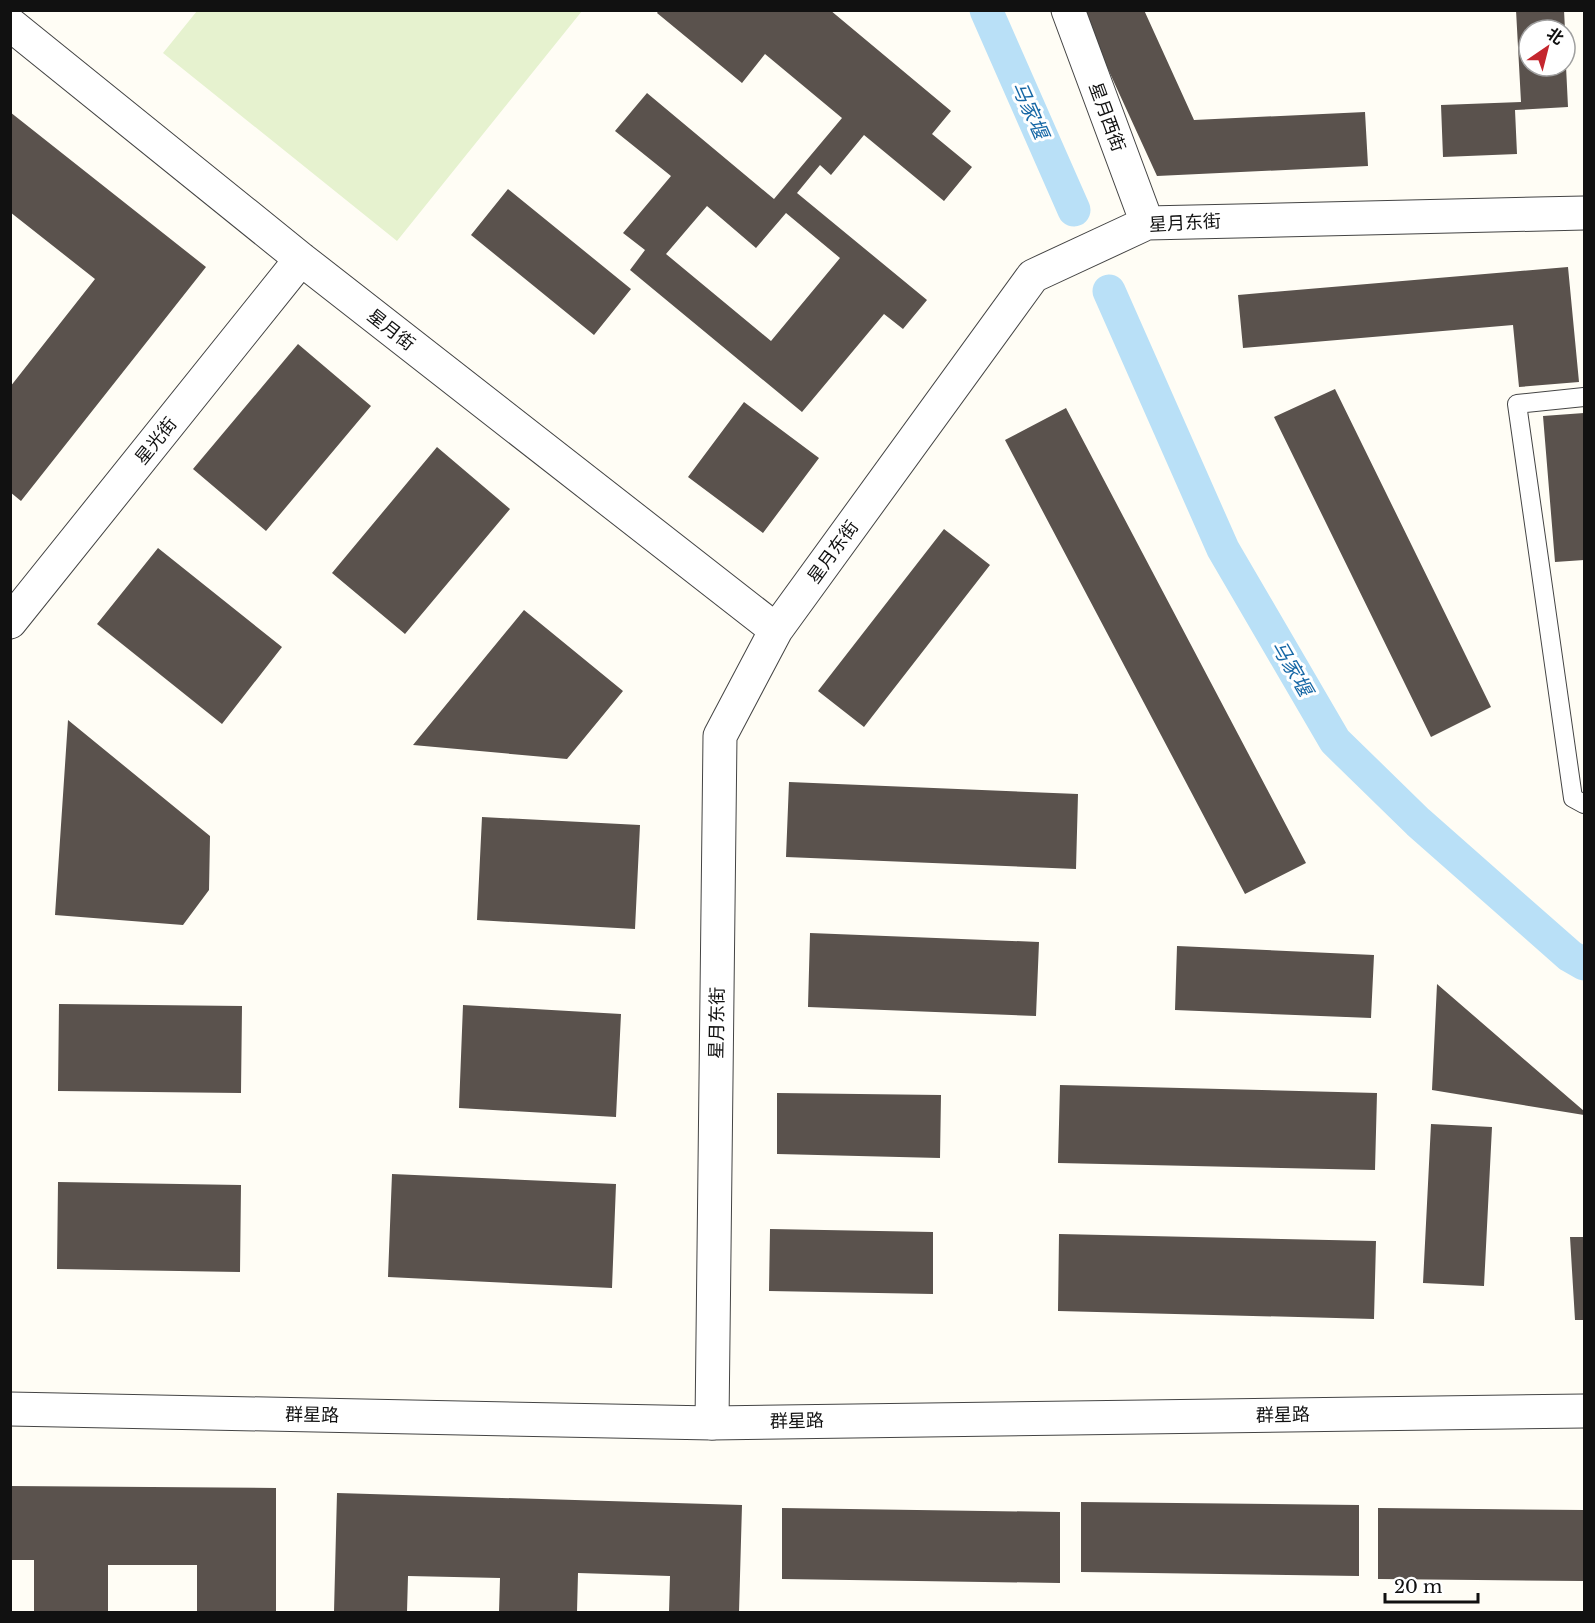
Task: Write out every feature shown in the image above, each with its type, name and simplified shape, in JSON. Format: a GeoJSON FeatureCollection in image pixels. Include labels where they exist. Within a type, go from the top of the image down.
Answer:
{"type":"FeatureCollection","features":[{"type":"Feature","properties":{"kind":"street","name":"星月西街"},"geometry":{"type":"LineString","coordinates":[[1068,10],[1147,223]]}},
{"type":"Feature","properties":{"kind":"street","name":"星月街"},"geometry":{"type":"LineString","coordinates":[[10,24],[301,259],[776,630]]}},
{"type":"Feature","properties":{"kind":"street","name":"星月东街"},"geometry":{"type":"LineString","coordinates":[[712,1423],[720,736],[776,630],[1033,276],[1147,223],[1584,213]]}},
{"type":"Feature","properties":{"kind":"street","name":"星光街"},"geometry":{"type":"LineString","coordinates":[[10,622],[301,259]]}},
{"type":"Feature","properties":{"kind":"street","name":"群星路"},"geometry":{"type":"LineString","coordinates":[[10,1409],[712,1423],[1584,1410]]}},
{"type":"Feature","properties":{"kind":"lane"},"geometry":{"type":"LineString","coordinates":[[1584,397],[1517,404],[1574,798],[1584,804]]}},
{"type":"Feature","properties":{"kind":"green space"},"geometry":{"type":"Polygon","coordinates":[[[197,11],[582,11],[397,241],[163,53],[197,11]]]}},
{"type":"Feature","properties":{"kind":"building"},"geometry":{"type":"Polygon","coordinates":[[[659,10],[830,10],[951,111],[932,134],[972,167],[944,201],[864,135],[831,175],[820,165],[797,193],[927,300],[903,329],[884,314],[802,412],[630,270],[645,250],[623,233],[671,176],[615,131],[647,93],[774,199],[842,118],[765,54],[742,83],[657,13],[659,10]],[[707,206],[666,254],[771,341],[840,258],[786,213],[756,248],[707,206]]]}},
{"type":"Feature","properties":{"kind":"building"},"geometry":{"type":"Polygon","coordinates":[[[1081,10],[1144,10],[1194,120],[1365,112],[1368,166],[1157,176],[1081,10]]]}},
{"type":"Feature","properties":{"kind":"building"},"geometry":{"type":"Polygon","coordinates":[[[1516,10],[1564,10],[1564,18],[1517,18],[1517,28],[1516,10]]]}},
{"type":"Feature","properties":{"kind":"building"},"geometry":{"type":"Polygon","coordinates":[[[1520,78],[1567,78],[1568,107],[1515,110],[1517,154],[1443,157],[1441,105],[1521,102],[1520,78]]]}},
{"type":"Feature","properties":{"kind":"building"},"geometry":{"type":"Polygon","coordinates":[[[10,112],[206,267],[21,501],[10,492],[10,387],[95,279],[10,212],[10,112]]]}},
{"type":"Feature","properties":{"kind":"building"},"geometry":{"type":"Polygon","coordinates":[[[508,189],[631,289],[594,335],[471,235],[508,189]]]}},
{"type":"Feature","properties":{"kind":"building"},"geometry":{"type":"Polygon","coordinates":[[[1568,267],[1579,382],[1519,387],[1513,325],[1243,348],[1238,295],[1568,267]]]}},
{"type":"Feature","properties":{"kind":"building"},"geometry":{"type":"Polygon","coordinates":[[[298,344],[371,406],[266,531],[193,469],[298,344]]]}},
{"type":"Feature","properties":{"kind":"building"},"geometry":{"type":"Polygon","coordinates":[[[1335,389],[1491,707],[1431,737],[1274,417],[1335,389]]]}},
{"type":"Feature","properties":{"kind":"building"},"geometry":{"type":"Polygon","coordinates":[[[744,402],[819,458],[763,533],[688,477],[744,402]]]}},
{"type":"Feature","properties":{"kind":"building"},"geometry":{"type":"Polygon","coordinates":[[[1066,408],[1306,863],[1245,894],[1005,440],[1066,408]]]}},
{"type":"Feature","properties":{"kind":"building"},"geometry":{"type":"Polygon","coordinates":[[[1584,413],[1584,560],[1555,562],[1543,416],[1584,413]]]}},
{"type":"Feature","properties":{"kind":"building"},"geometry":{"type":"Polygon","coordinates":[[[437,447],[510,509],[405,634],[332,573],[437,447]]]}},
{"type":"Feature","properties":{"kind":"building"},"geometry":{"type":"Polygon","coordinates":[[[944,529],[990,565],[864,727],[818,691],[944,529]]]}},
{"type":"Feature","properties":{"kind":"building"},"geometry":{"type":"Polygon","coordinates":[[[158,548],[282,647],[222,724],[97,624],[158,548]]]}},
{"type":"Feature","properties":{"kind":"building"},"geometry":{"type":"Polygon","coordinates":[[[524,610],[623,691],[567,759],[413,745],[524,610]]]}},
{"type":"Feature","properties":{"kind":"building"},"geometry":{"type":"Polygon","coordinates":[[[68,720],[210,836],[209,890],[183,925],[55,915],[68,720]]]}},
{"type":"Feature","properties":{"kind":"building"},"geometry":{"type":"Polygon","coordinates":[[[789,782],[1078,794],[1076,869],[786,857],[789,782]]]}},
{"type":"Feature","properties":{"kind":"building"},"geometry":{"type":"Polygon","coordinates":[[[482,817],[640,825],[635,929],[477,920],[482,817]]]}},
{"type":"Feature","properties":{"kind":"building"},"geometry":{"type":"Polygon","coordinates":[[[810,933],[1039,942],[1036,1016],[808,1007],[810,933]]]}},
{"type":"Feature","properties":{"kind":"building"},"geometry":{"type":"Polygon","coordinates":[[[1177,946],[1374,955],[1371,1018],[1175,1010],[1177,946]]]}},
{"type":"Feature","properties":{"kind":"building"},"geometry":{"type":"Polygon","coordinates":[[[1437,984],[1584,1111],[1584,1115],[1432,1090],[1437,984]]]}},
{"type":"Feature","properties":{"kind":"building"},"geometry":{"type":"Polygon","coordinates":[[[59,1004],[242,1006],[241,1093],[58,1091],[59,1004]]]}},
{"type":"Feature","properties":{"kind":"building"},"geometry":{"type":"Polygon","coordinates":[[[463,1005],[621,1014],[616,1117],[459,1108],[463,1005]]]}},
{"type":"Feature","properties":{"kind":"building"},"geometry":{"type":"Polygon","coordinates":[[[1060,1085],[1377,1093],[1375,1170],[1058,1163],[1060,1085]]]}},
{"type":"Feature","properties":{"kind":"building"},"geometry":{"type":"Polygon","coordinates":[[[777,1093],[941,1095],[940,1158],[777,1154],[777,1093]]]}},
{"type":"Feature","properties":{"kind":"building"},"geometry":{"type":"Polygon","coordinates":[[[1431,1124],[1492,1127],[1484,1286],[1423,1283],[1431,1124]]]}},
{"type":"Feature","properties":{"kind":"building"},"geometry":{"type":"Polygon","coordinates":[[[392,1174],[616,1184],[612,1288],[388,1277],[392,1174]]]}},
{"type":"Feature","properties":{"kind":"building"},"geometry":{"type":"Polygon","coordinates":[[[58,1182],[241,1185],[240,1272],[57,1269],[58,1182]]]}},
{"type":"Feature","properties":{"kind":"building"},"geometry":{"type":"Polygon","coordinates":[[[770,1229],[933,1232],[933,1294],[769,1291],[770,1229]]]}},
{"type":"Feature","properties":{"kind":"building"},"geometry":{"type":"Polygon","coordinates":[[[1059,1234],[1376,1241],[1374,1319],[1058,1311],[1059,1234]]]}},
{"type":"Feature","properties":{"kind":"building"},"geometry":{"type":"Polygon","coordinates":[[[1570,1237],[1584,1237],[1584,1320],[1575,1320],[1570,1237]]]}},
{"type":"Feature","properties":{"kind":"building"},"geometry":{"type":"Polygon","coordinates":[[[10,1486],[276,1488],[276,1612],[197,1612],[197,1565],[108,1565],[108,1612],[34,1612],[34,1560],[10,1560],[10,1486]]]}},
{"type":"Feature","properties":{"kind":"building"},"geometry":{"type":"Polygon","coordinates":[[[337,1493],[742,1505],[739,1612],[669,1612],[670,1576],[578,1573],[577,1612],[499,1612],[500,1578],[408,1576],[407,1612],[334,1612],[337,1493]]]}},
{"type":"Feature","properties":{"kind":"building"},"geometry":{"type":"Polygon","coordinates":[[[1081,1502],[1359,1505],[1359,1576],[1081,1572],[1081,1502]]]}},
{"type":"Feature","properties":{"kind":"building"},"geometry":{"type":"Polygon","coordinates":[[[782,1508],[1060,1512],[1060,1583],[782,1579],[782,1508]]]}},
{"type":"Feature","properties":{"kind":"building"},"geometry":{"type":"Polygon","coordinates":[[[1378,1508],[1584,1510],[1584,1581],[1378,1579],[1378,1508]]]}},
{"type":"Feature","properties":{"kind":"waterway","name":"马家堰"},"geometry":{"type":"LineString","coordinates":[[986,10],[1074,210]]}},
{"type":"Feature","properties":{"kind":"waterway","name":"马家堰"},"geometry":{"type":"LineString","coordinates":[[1109,291],[1223,549],[1335,741],[1418,822],[1570,956],[1584,964]]}}]}
